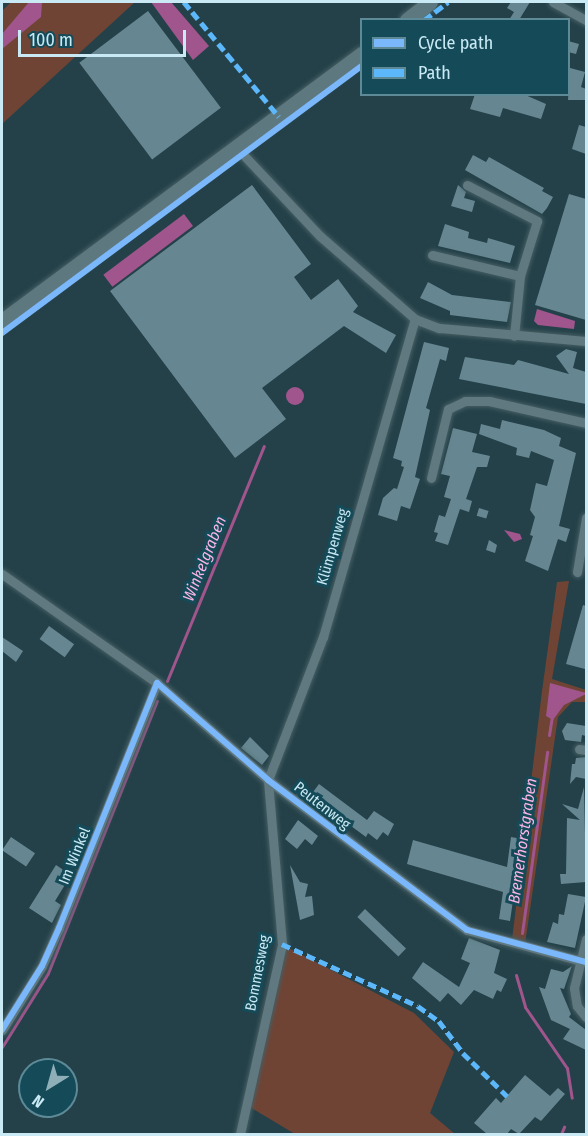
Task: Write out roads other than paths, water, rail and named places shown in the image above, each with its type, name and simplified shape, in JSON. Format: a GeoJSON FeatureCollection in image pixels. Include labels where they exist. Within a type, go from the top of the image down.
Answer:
{"type":"FeatureCollection","features":[{"type":"Feature","properties":{"kind":"main road"},"geometry":{"type":"LineString","coordinates":[[410,18],[430,2]]}},
{"type":"Feature","properties":{"kind":"main road"},"geometry":{"type":"LineString","coordinates":[[2,321],[360,56]]}},
{"type":"Feature","properties":{"kind":"street"},"geometry":{"type":"LineString","coordinates":[[553,2],[586,20]]}},
{"type":"Feature","properties":{"kind":"street"},"geometry":{"type":"LineString","coordinates":[[237,148],[320,236],[415,319],[439,328],[586,341]]}},
{"type":"Feature","properties":{"kind":"street"},"geometry":{"type":"LineString","coordinates":[[467,185],[537,221],[520,276],[514,336]]}},
{"type":"Feature","properties":{"kind":"street"},"geometry":{"type":"LineString","coordinates":[[432,255],[520,276]]}},
{"type":"Feature","properties":{"kind":"street","name":"Klümpenweg"},"geometry":{"type":"LineString","coordinates":[[268,780],[323,638],[415,319]]}},
{"type":"Feature","properties":{"kind":"street"},"geometry":{"type":"LineString","coordinates":[[431,478],[448,409],[465,401],[489,401],[586,423]]}},
{"type":"Feature","properties":{"kind":"street"},"geometry":{"type":"LineString","coordinates":[[577,572],[586,518]]}},
{"type":"Feature","properties":{"kind":"street","name":"Peutenweg"},"geometry":{"type":"LineString","coordinates":[[2,574],[157,683],[268,780],[467,930],[583,961]]}},
{"type":"Feature","properties":{"kind":"street","name":"Im Winkel"},"geometry":{"type":"LineString","coordinates":[[2,1030],[42,966],[59,928],[157,683]]}},
{"type":"Feature","properties":{"kind":"street","name":"Bommesweg"},"geometry":{"type":"LineString","coordinates":[[240,1134],[282,944],[268,780]]}},
{"type":"Feature","properties":{"kind":"street"},"geometry":{"type":"LineString","coordinates":[[586,939],[575,1000],[586,1017]]}},
{"type":"Feature","properties":{"kind":"waterway","name":"Winkelgraben"},"geometry":{"type":"LineString","coordinates":[[167,681],[264,446]]}},
{"type":"Feature","properties":{"kind":"waterway","name":"Winkelgraben"},"geometry":{"type":"LineString","coordinates":[[2,1047],[48,973],[157,701]]}},
{"type":"Feature","properties":{"kind":"waterway","name":"Bremerhorstgraben"},"geometry":{"type":"LineString","coordinates":[[549,735],[552,716]]}},
{"type":"Feature","properties":{"kind":"waterway","name":"Bremerhorstgraben"},"geometry":{"type":"LineString","coordinates":[[522,933],[547,752]]}},
{"type":"Feature","properties":{"kind":"waterway","name":"Bremerhorstgraben"},"geometry":{"type":"LineString","coordinates":[[516,975],[525,1007],[567,1068],[572,1098]]}},
{"type":"Feature","properties":{"kind":"waterway","name":"Bremerhorstgraben"},"geometry":{"type":"LineString","coordinates":[[561,1134],[564,1127]]}}]}
